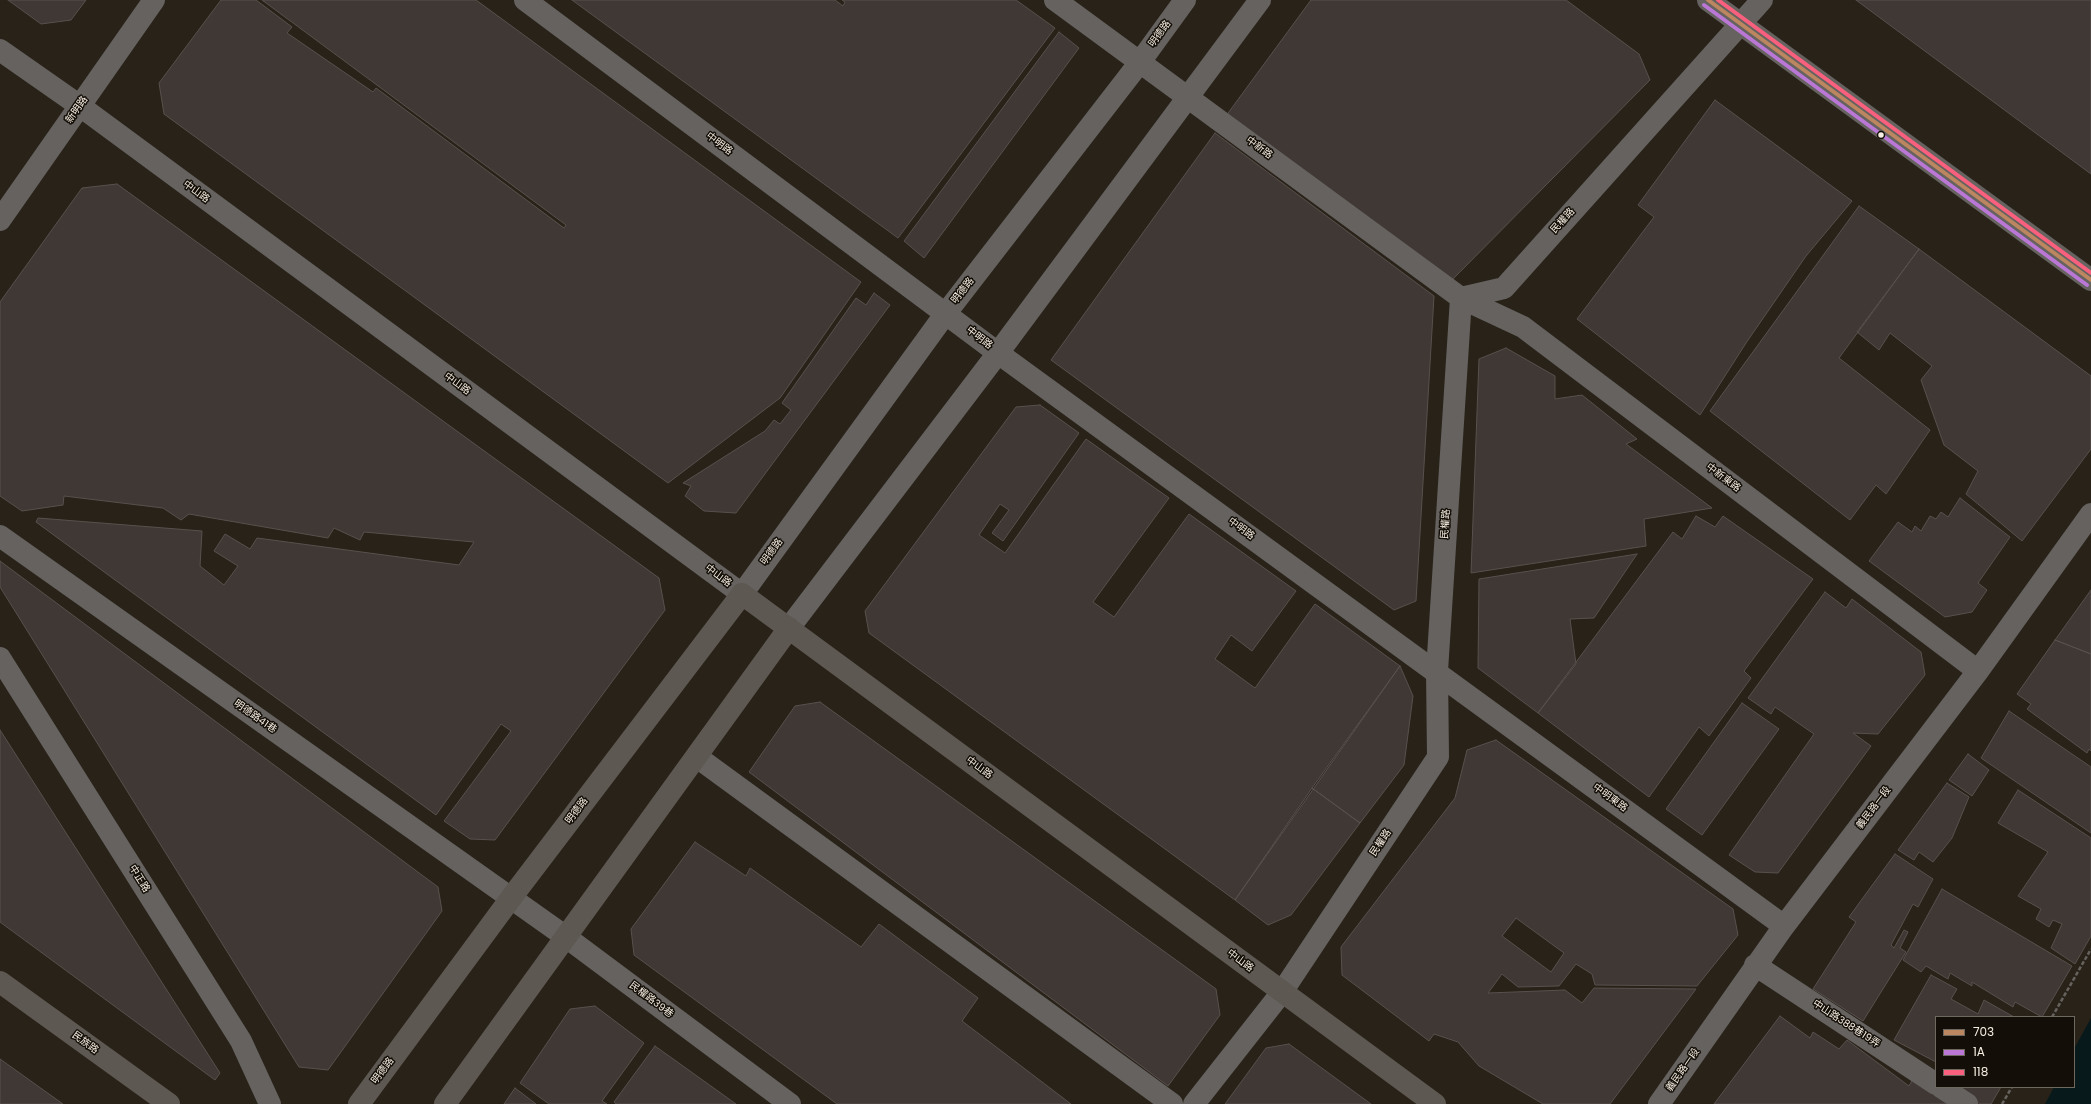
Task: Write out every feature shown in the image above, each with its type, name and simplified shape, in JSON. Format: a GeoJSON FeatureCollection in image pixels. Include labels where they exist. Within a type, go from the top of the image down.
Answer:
{"type":"FeatureCollection","features":[{"type":"Feature","properties":{"kind":"main road","name":"中山路"},"geometry":{"type":"LineString","coordinates":[[742,594],[1435,1104]]}},
{"type":"Feature","properties":{"kind":"main road","name":"明德路"},"geometry":{"type":"LineString","coordinates":[[358,1104],[511,898],[742,594]]}},
{"type":"Feature","properties":{"kind":"main road"},"geometry":{"type":"LineString","coordinates":[[445,1104],[789,628]]}},
{"type":"Feature","properties":{"kind":"main road","name":"民族路"},"geometry":{"type":"LineString","coordinates":[[0,982],[169,1104]]}},
{"type":"Feature","properties":{"kind":"street","name":"新明路"},"geometry":{"type":"LineString","coordinates":[[0,220],[154,0]]}},
{"type":"Feature","properties":{"kind":"street","name":"中明路"},"geometry":{"type":"LineString","coordinates":[[525,0],[998,353],[1437,671]]}},
{"type":"Feature","properties":{"kind":"street","name":"中新路"},"geometry":{"type":"LineString","coordinates":[[1055,0],[1461,298]]}},
{"type":"Feature","properties":{"kind":"street","name":"明德路"},"geometry":{"type":"LineString","coordinates":[[742,594],[946,313],[1140,62],[1185,0]]}},
{"type":"Feature","properties":{"kind":"street"},"geometry":{"type":"LineString","coordinates":[[789,628],[998,353],[1260,0]]}},
{"type":"Feature","properties":{"kind":"street"},"geometry":{"type":"LineString","coordinates":[[1708,0],[2091,280]]}},
{"type":"Feature","properties":{"kind":"street","name":"民權路"},"geometry":{"type":"LineString","coordinates":[[1194,1104],[1282,992],[1438,757],[1437,671],[1461,298],[1504,288],[1762,0]]}},
{"type":"Feature","properties":{"kind":"street","name":"中山路"},"geometry":{"type":"LineString","coordinates":[[0,50],[80,106],[742,594]]}},
{"type":"Feature","properties":{"kind":"street","name":"中新東路"},"geometry":{"type":"LineString","coordinates":[[1461,298],[1523,327],[1978,671]]}},
{"type":"Feature","properties":{"kind":"street","name":"義民路一段"},"geometry":{"type":"LineString","coordinates":[[1659,1104],[1755,964],[1978,671],[2091,514]]}},
{"type":"Feature","properties":{"kind":"street","name":"明德路41巷"},"geometry":{"type":"LineString","coordinates":[[0,536],[511,898]]}},
{"type":"Feature","properties":{"kind":"street","name":"中正路"},"geometry":{"type":"LineString","coordinates":[[0,658],[241,1041],[270,1104]]}},
{"type":"Feature","properties":{"kind":"street","name":"中明東路"},"geometry":{"type":"LineString","coordinates":[[1437,671],[1784,926]]}},
{"type":"Feature","properties":{"kind":"street"},"geometry":{"type":"LineString","coordinates":[[696,757],[1172,1104]]}},
{"type":"Feature","properties":{"kind":"street","name":"民權路39巷"},"geometry":{"type":"LineString","coordinates":[[511,898],[566,937],[790,1104]]}},
{"type":"Feature","properties":{"kind":"street","name":"中山路388巷19弄"},"geometry":{"type":"LineString","coordinates":[[1755,964],[1935,1083]]}},
{"type":"Feature","properties":{"kind":"street"},"geometry":{"type":"LineString","coordinates":[[1943,1088],[1967,1104]]}},
{"type":"Feature","properties":{"kind":"path"},"geometry":{"type":"LineString","coordinates":[[2053,1016],[2091,949]]}},
{"type":"Feature","properties":{"kind":"path"},"geometry":{"type":"LineString","coordinates":[[2002,1104],[2011,1088]]}},
{"type":"Feature","properties":{"kind":"shaded area"},"geometry":{"type":"Polygon","coordinates":[[[2091,1018],[2091,1104],[2045,1104],[2053,1088],[2075,1088],[2075,1047],[2091,1018]]]}},
{"type":"Feature","properties":{"kind":"building"},"geometry":{"type":"Polygon","coordinates":[[[8,0],[86,0],[71,20],[41,24],[8,0]]]}},
{"type":"Feature","properties":{"kind":"building"},"geometry":{"type":"Polygon","coordinates":[[[221,0],[256,0],[292,27],[287,33],[373,92],[376,88],[564,228],[566,225],[262,0],[476,0],[861,282],[780,398],[668,483],[164,114],[159,83],[221,0]]]}},
{"type":"Feature","properties":{"kind":"building"},"geometry":{"type":"Polygon","coordinates":[[[572,0],[835,0],[843,6],[845,2],[842,0],[1016,0],[1055,28],[898,238],[572,0]]]}},
{"type":"Feature","properties":{"kind":"building"},"geometry":{"type":"Polygon","coordinates":[[[1311,0],[1566,0],[1639,54],[1650,80],[1449,283],[1223,120],[1311,0]]]}},
{"type":"Feature","properties":{"kind":"building"},"geometry":{"type":"Polygon","coordinates":[[[1856,0],[2091,0],[2091,174],[1856,0]]]}},
{"type":"Feature","properties":{"kind":"building"},"geometry":{"type":"Polygon","coordinates":[[[1059,32],[1079,48],[924,258],[904,241],[1059,32]]]}},
{"type":"Feature","properties":{"kind":"building"},"geometry":{"type":"Polygon","coordinates":[[[1715,100],[1852,201],[1806,256],[1746,343],[1700,415],[1577,319],[1654,217],[1638,205],[1715,100]]]}},
{"type":"Feature","properties":{"kind":"building"},"geometry":{"type":"Polygon","coordinates":[[[1215,133],[1434,296],[1416,601],[1394,610],[1051,360],[1215,133]]]}},
{"type":"Feature","properties":{"kind":"building"},"geometry":{"type":"Polygon","coordinates":[[[117,184],[659,578],[665,610],[495,840],[470,839],[444,821],[511,731],[501,724],[436,815],[36,522],[38,518],[202,531],[200,566],[224,585],[238,566],[214,551],[225,534],[250,549],[257,538],[459,565],[474,542],[364,532],[360,540],[334,528],[328,538],[189,514],[181,520],[163,508],[64,496],[63,505],[22,511],[0,496],[0,302],[82,188],[117,184]]]}},
{"type":"Feature","properties":{"kind":"building"},"geometry":{"type":"Polygon","coordinates":[[[1859,206],[1919,249],[1839,358],[1930,430],[1886,494],[1876,485],[1850,520],[1710,411],[1859,206]]]}},
{"type":"Feature","properties":{"kind":"building"},"geometry":{"type":"Polygon","coordinates":[[[1919,249],[2091,376],[2091,449],[2022,541],[1966,494],[1978,471],[1944,445],[1921,380],[1932,366],[1890,333],[1879,350],[1857,332],[1919,249]]]}},
{"type":"Feature","properties":{"kind":"building"},"geometry":{"type":"Polygon","coordinates":[[[874,293],[890,305],[736,513],[704,511],[685,496],[691,486],[683,483],[765,431],[774,420],[780,424],[791,410],[782,403],[856,298],[866,305],[874,293]]]}},
{"type":"Feature","properties":{"kind":"building"},"geometry":{"type":"Polygon","coordinates":[[[1506,348],[1555,376],[1555,399],[1582,395],[1637,439],[1626,444],[1712,508],[1644,519],[1646,546],[1471,573],[1479,359],[1506,348]]]}},
{"type":"Feature","properties":{"kind":"building"},"geometry":{"type":"Polygon","coordinates":[[[1040,405],[1079,433],[1003,541],[992,533],[1009,510],[1000,504],[979,535],[1005,553],[1086,439],[1169,498],[1093,602],[1114,617],[1189,514],[1296,591],[1252,651],[1231,635],[1215,659],[1255,688],[1315,604],[1400,666],[1235,900],[869,633],[865,611],[1016,407],[1040,405]]]}},
{"type":"Feature","properties":{"kind":"building"},"geometry":{"type":"Polygon","coordinates":[[[1960,498],[2010,537],[1978,583],[1987,590],[1972,612],[1945,617],[1869,561],[1898,522],[1912,532],[1915,526],[1921,531],[1930,516],[1936,519],[1941,512],[1948,517],[1960,498]]]}},
{"type":"Feature","properties":{"kind":"building"},"geometry":{"type":"Polygon","coordinates":[[[1696,516],[1715,527],[1723,516],[1813,579],[1744,671],[1751,678],[1709,736],[1699,727],[1649,797],[1538,713],[1673,532],[1682,539],[1696,516]]]}},
{"type":"Feature","properties":{"kind":"building"},"geometry":{"type":"Polygon","coordinates":[[[1637,554],[1594,618],[1570,619],[1576,664],[1538,713],[1478,668],[1479,579],[1637,554]]]}},
{"type":"Feature","properties":{"kind":"building"},"geometry":{"type":"Polygon","coordinates":[[[0,561],[438,887],[442,911],[328,1070],[299,1067],[0,587],[0,561]]]}},
{"type":"Feature","properties":{"kind":"building"},"geometry":{"type":"Polygon","coordinates":[[[2091,590],[2091,654],[2055,640],[2091,590]]]}},
{"type":"Feature","properties":{"kind":"building"},"geometry":{"type":"Polygon","coordinates":[[[1825,592],[1846,608],[1852,599],[1921,652],[1925,675],[1878,734],[1853,733],[1871,746],[1778,873],[1755,872],[1729,855],[1814,734],[1775,707],[1771,714],[1748,698],[1825,592]]]}},
{"type":"Feature","properties":{"kind":"building"},"geometry":{"type":"Polygon","coordinates":[[[2055,640],[2091,654],[2091,751],[2089,749],[2087,753],[2027,709],[2031,704],[2017,694],[2055,640]]]}},
{"type":"Feature","properties":{"kind":"building"},"geometry":{"type":"Polygon","coordinates":[[[1400,666],[1413,696],[1404,765],[1360,823],[1312,788],[1400,666]]]}},
{"type":"Feature","properties":{"kind":"building"},"geometry":{"type":"Polygon","coordinates":[[[820,702],[1216,989],[1220,1015],[1168,1086],[749,772],[795,706],[820,702]]]}},
{"type":"Feature","properties":{"kind":"building"},"geometry":{"type":"Polygon","coordinates":[[[1742,703],[1779,729],[1702,835],[1666,809],[1742,703]]]}},
{"type":"Feature","properties":{"kind":"building"},"geometry":{"type":"Polygon","coordinates":[[[2009,711],[2091,767],[2091,833],[1981,758],[2009,711]]]}},
{"type":"Feature","properties":{"kind":"building"},"geometry":{"type":"Polygon","coordinates":[[[0,730],[220,1073],[215,1080],[0,922],[0,730]]]}},
{"type":"Feature","properties":{"kind":"building"},"geometry":{"type":"Polygon","coordinates":[[[1496,740],[1733,909],[1738,935],[1697,986],[1595,985],[1592,974],[1576,964],[1559,986],[1518,987],[1502,974],[1488,993],[1565,990],[1582,1003],[1594,988],[1696,989],[1610,1104],[1543,1104],[1479,1066],[1458,1042],[1434,1034],[1429,1041],[1342,975],[1341,947],[1455,798],[1467,750],[1496,740]],[[1516,918],[1502,936],[1551,972],[1564,953],[1516,918]]]}},
{"type":"Feature","properties":{"kind":"building"},"geometry":{"type":"Polygon","coordinates":[[[1968,754],[1989,770],[1972,796],[1949,780],[1968,754]]]}},
{"type":"Feature","properties":{"kind":"building"},"geometry":{"type":"Polygon","coordinates":[[[1947,783],[1969,797],[1952,838],[1933,862],[1919,852],[1914,860],[1898,850],[1947,783]]]}},
{"type":"Feature","properties":{"kind":"building"},"geometry":{"type":"Polygon","coordinates":[[[1312,788],[1360,823],[1291,915],[1268,925],[1235,900],[1312,788]]]}},
{"type":"Feature","properties":{"kind":"building"},"geometry":{"type":"Polygon","coordinates":[[[2018,790],[2091,838],[2091,936],[2075,964],[2051,948],[2062,924],[2053,920],[2049,927],[2036,919],[2041,909],[2018,896],[2048,852],[1998,823],[2018,790]]]}},
{"type":"Feature","properties":{"kind":"building"},"geometry":{"type":"Polygon","coordinates":[[[695,842],[746,876],[750,868],[861,947],[879,924],[978,998],[962,1021],[1071,1104],[837,1104],[634,955],[631,929],[695,842]]]}},
{"type":"Feature","properties":{"kind":"building"},"geometry":{"type":"Polygon","coordinates":[[[1895,854],[1933,879],[1918,907],[1913,904],[1891,945],[1894,948],[1904,930],[1908,932],[1900,948],[1906,952],[1863,1021],[1813,989],[1856,922],[1849,917],[1895,854]]]}},
{"type":"Feature","properties":{"kind":"building"},"geometry":{"type":"Polygon","coordinates":[[[1942,889],[2072,966],[2043,1016],[2040,1016],[2015,1002],[2013,1007],[1972,982],[1972,986],[1950,973],[1948,979],[1926,966],[1921,972],[1903,960],[1942,889]]]}},
{"type":"Feature","properties":{"kind":"building"},"geometry":{"type":"Polygon","coordinates":[[[1931,975],[1957,989],[1951,999],[1978,1014],[1984,1000],[2012,1016],[1935,1016],[1935,1061],[1894,1040],[1931,975]]]}},
{"type":"Feature","properties":{"kind":"building"},"geometry":{"type":"Polygon","coordinates":[[[595,1006],[644,1043],[602,1101],[607,1104],[549,1104],[520,1083],[570,1009],[595,1006]]]}},
{"type":"Feature","properties":{"kind":"building"},"geometry":{"type":"Polygon","coordinates":[[[1780,1016],[1810,1038],[1813,1032],[1839,1049],[1847,1040],[1909,1086],[1914,1077],[1954,1104],[1714,1104],[1780,1016]]]}},
{"type":"Feature","properties":{"kind":"building"},"geometry":{"type":"Polygon","coordinates":[[[1289,1044],[1371,1104],[1225,1104],[1266,1048],[1289,1044]]]}},
{"type":"Feature","properties":{"kind":"building"},"geometry":{"type":"Polygon","coordinates":[[[655,1046],[736,1104],[616,1104],[614,1102],[655,1046]]]}},
{"type":"Feature","properties":{"kind":"building"},"geometry":{"type":"Polygon","coordinates":[[[0,1059],[63,1104],[0,1104],[0,1059]]]}},
{"type":"Feature","properties":{"kind":"building"},"geometry":{"type":"Polygon","coordinates":[[[515,1088],[536,1104],[504,1104],[515,1088]]]}},
{"type":"Feature","properties":{"kind":"building"},"geometry":{"type":"Polygon","coordinates":[[[1957,1088],[2000,1088],[1991,1104],[1980,1104],[1957,1088]]]}},
{"type":"Feature","properties":{"kind":"transit line","name":"703"},"geometry":{"type":"LineString","coordinates":[[1708,0],[2091,280]]}},
{"type":"Feature","properties":{"kind":"transit line","name":"118"},"geometry":{"type":"LineString","coordinates":[[1718,0],[2091,273]]}},
{"type":"Feature","properties":{"kind":"transit line","name":"1A"},"geometry":{"type":"LineString","coordinates":[[1704,5],[2087,285]]}}]}
